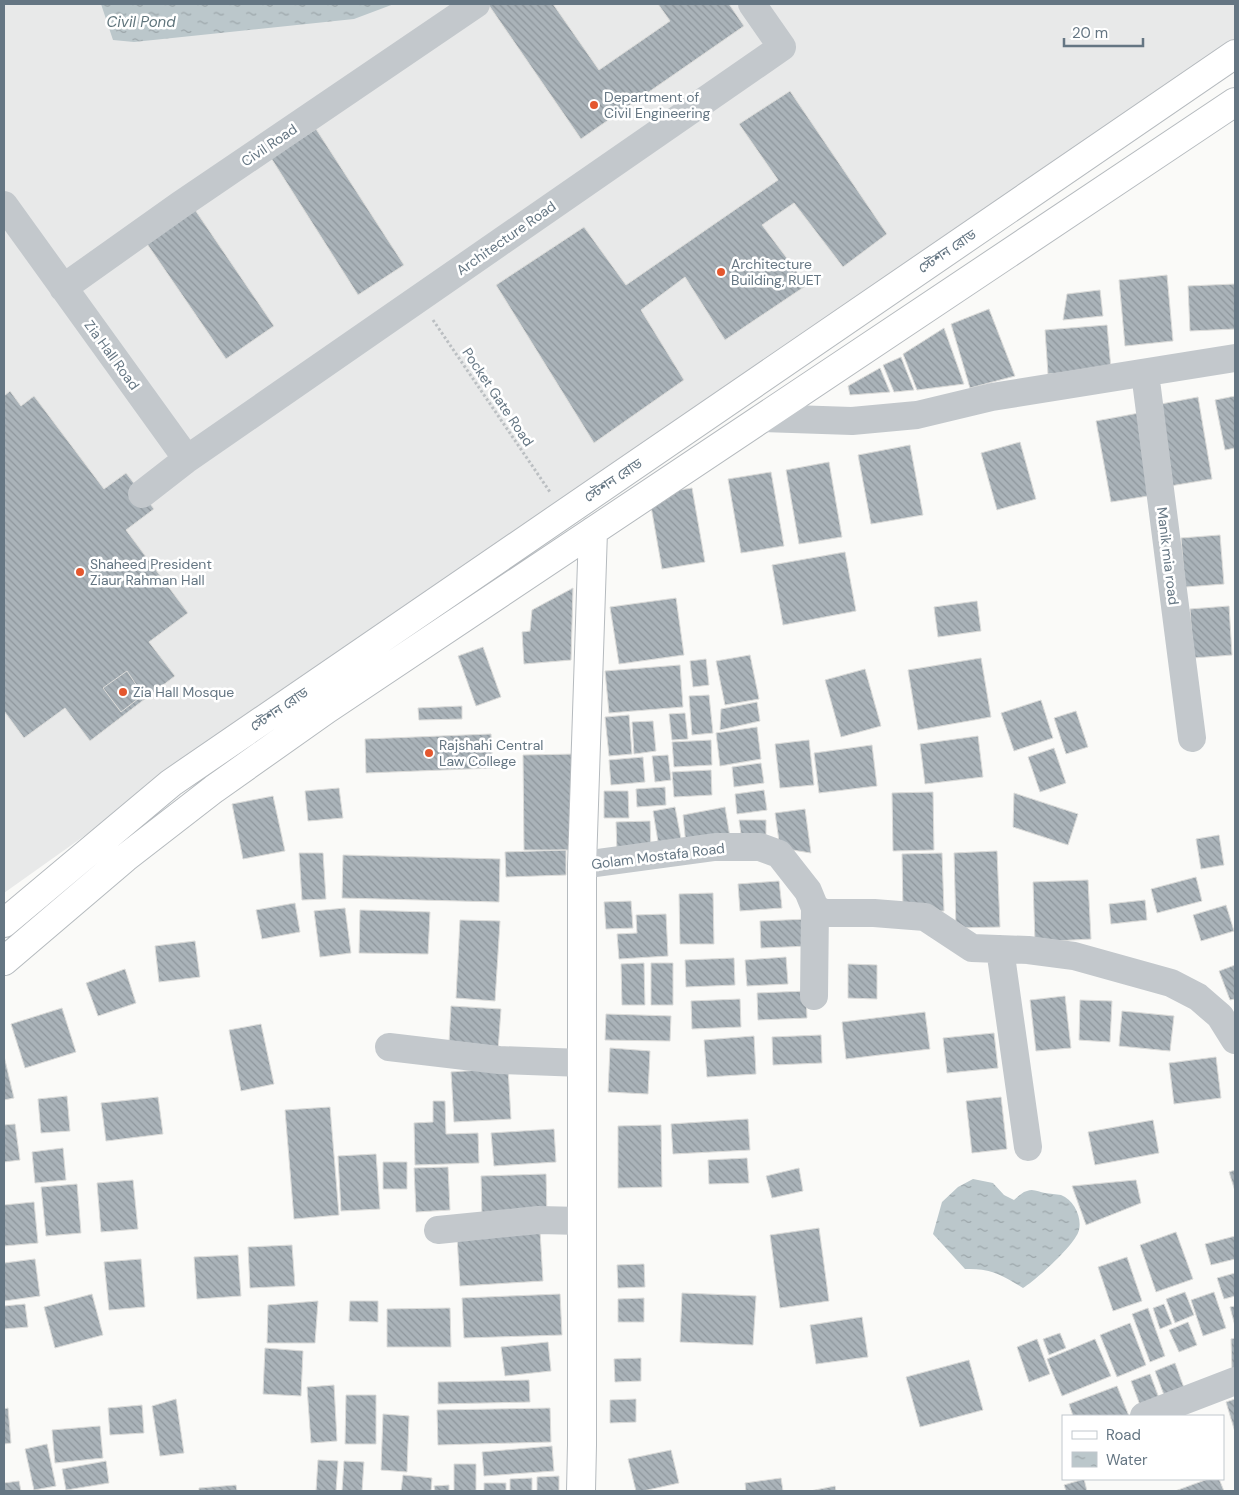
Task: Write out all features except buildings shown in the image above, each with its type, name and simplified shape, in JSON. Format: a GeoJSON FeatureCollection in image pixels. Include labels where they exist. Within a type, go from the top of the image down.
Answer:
{"type":"FeatureCollection","features":[{"type":"Feature","properties":{"kind":"main road","name":"স্টেশন রোড"},"geometry":{"type":"LineString","coordinates":[[4,923],[170,783],[1235,54]]}},
{"type":"Feature","properties":{"kind":"main road","name":"স্টেশন রোড"},"geometry":{"type":"LineString","coordinates":[[4,961],[125,858],[214,789],[327,709],[1235,102]]}},
{"type":"Feature","properties":{"kind":"main road"},"geometry":{"type":"LineString","coordinates":[[581,1491],[582,865],[593,531]]}},
{"type":"Feature","properties":{"kind":"street","name":"Civil Road"},"geometry":{"type":"LineString","coordinates":[[63,288],[180,205],[476,4]]}},
{"type":"Feature","properties":{"kind":"street","name":"Architecture Road"},"geometry":{"type":"LineString","coordinates":[[187,459],[782,46],[752,4]]}},
{"type":"Feature","properties":{"kind":"street","name":"Zia Hall Road"},"geometry":{"type":"LineString","coordinates":[[4,205],[187,459]]}},
{"type":"Feature","properties":{"kind":"street"},"geometry":{"type":"LineString","coordinates":[[762,418],[852,421],[917,415],[992,397],[1235,358]]}},
{"type":"Feature","properties":{"kind":"street","name":"Manik mia road"},"geometry":{"type":"LineString","coordinates":[[1145,373],[1192,738]]}},
{"type":"Feature","properties":{"kind":"street"},"geometry":{"type":"LineString","coordinates":[[142,494],[187,459]]}},
{"type":"Feature","properties":{"kind":"street","name":"Golam Mostafa Road"},"geometry":{"type":"LineString","coordinates":[[582,865],[715,847],[760,847],[780,854],[808,890],[815,908]]}},
{"type":"Feature","properties":{"kind":"street"},"geometry":{"type":"LineString","coordinates":[[814,996],[815,908],[824,913],[874,913],[925,918],[972,948],[1000,948],[1074,956],[1171,983],[1198,997],[1220,1016],[1235,1040]]}},
{"type":"Feature","properties":{"kind":"street"},"geometry":{"type":"LineString","coordinates":[[1000,948],[1028,1147]]}},
{"type":"Feature","properties":{"kind":"street"},"geometry":{"type":"LineString","coordinates":[[389,1047],[499,1060],[582,1063]]}},
{"type":"Feature","properties":{"kind":"street"},"geometry":{"type":"LineString","coordinates":[[438,1230],[538,1220],[582,1221]]}},
{"type":"Feature","properties":{"kind":"street"},"geometry":{"type":"LineString","coordinates":[[1147,1415],[1235,1380]]}},
{"type":"Feature","properties":{"kind":"path","name":"Pocket Gate Road"},"geometry":{"type":"LineString","coordinates":[[418,299],[555,499]]}},
{"type":"Feature","properties":{"kind":"shaded area"},"geometry":{"type":"Polygon","coordinates":[[[4,4],[1235,4],[1235,39],[597,483],[346,650],[4,893],[4,4]]]}},
{"type":"Feature","properties":{"kind":"water","name":"Civil Pond"},"geometry":{"type":"Polygon","coordinates":[[[101,4],[394,4],[354,19],[134,42],[113,40],[101,4]]]}},
{"type":"Feature","properties":{"kind":"water"},"geometry":{"type":"Polygon","coordinates":[[[973,1179],[993,1183],[1004,1195],[1014,1200],[1023,1192],[1029,1190],[1061,1195],[1070,1201],[1076,1210],[1080,1225],[1071,1244],[1037,1278],[1023,1288],[996,1273],[965,1269],[933,1234],[942,1202],[958,1187],[973,1179]]]}},
{"type":"Feature","properties":{"kind":"place","name":"Department of Civil Engineering"},"geometry":{"type":"Point","coordinates":[594,105]}},
{"type":"Feature","properties":{"kind":"place","name":"Architecture Building, RUET"},"geometry":{"type":"Point","coordinates":[721,272]}},
{"type":"Feature","properties":{"kind":"place","name":"Shaheed President Ziaur Rahman Hall"},"geometry":{"type":"Point","coordinates":[80,572]}},
{"type":"Feature","properties":{"kind":"place","name":"Zia Hall Mosque"},"geometry":{"type":"Point","coordinates":[123,692]}},
{"type":"Feature","properties":{"kind":"place","name":"Rajshahi Central Law College"},"geometry":{"type":"Point","coordinates":[429,753]}}]}
